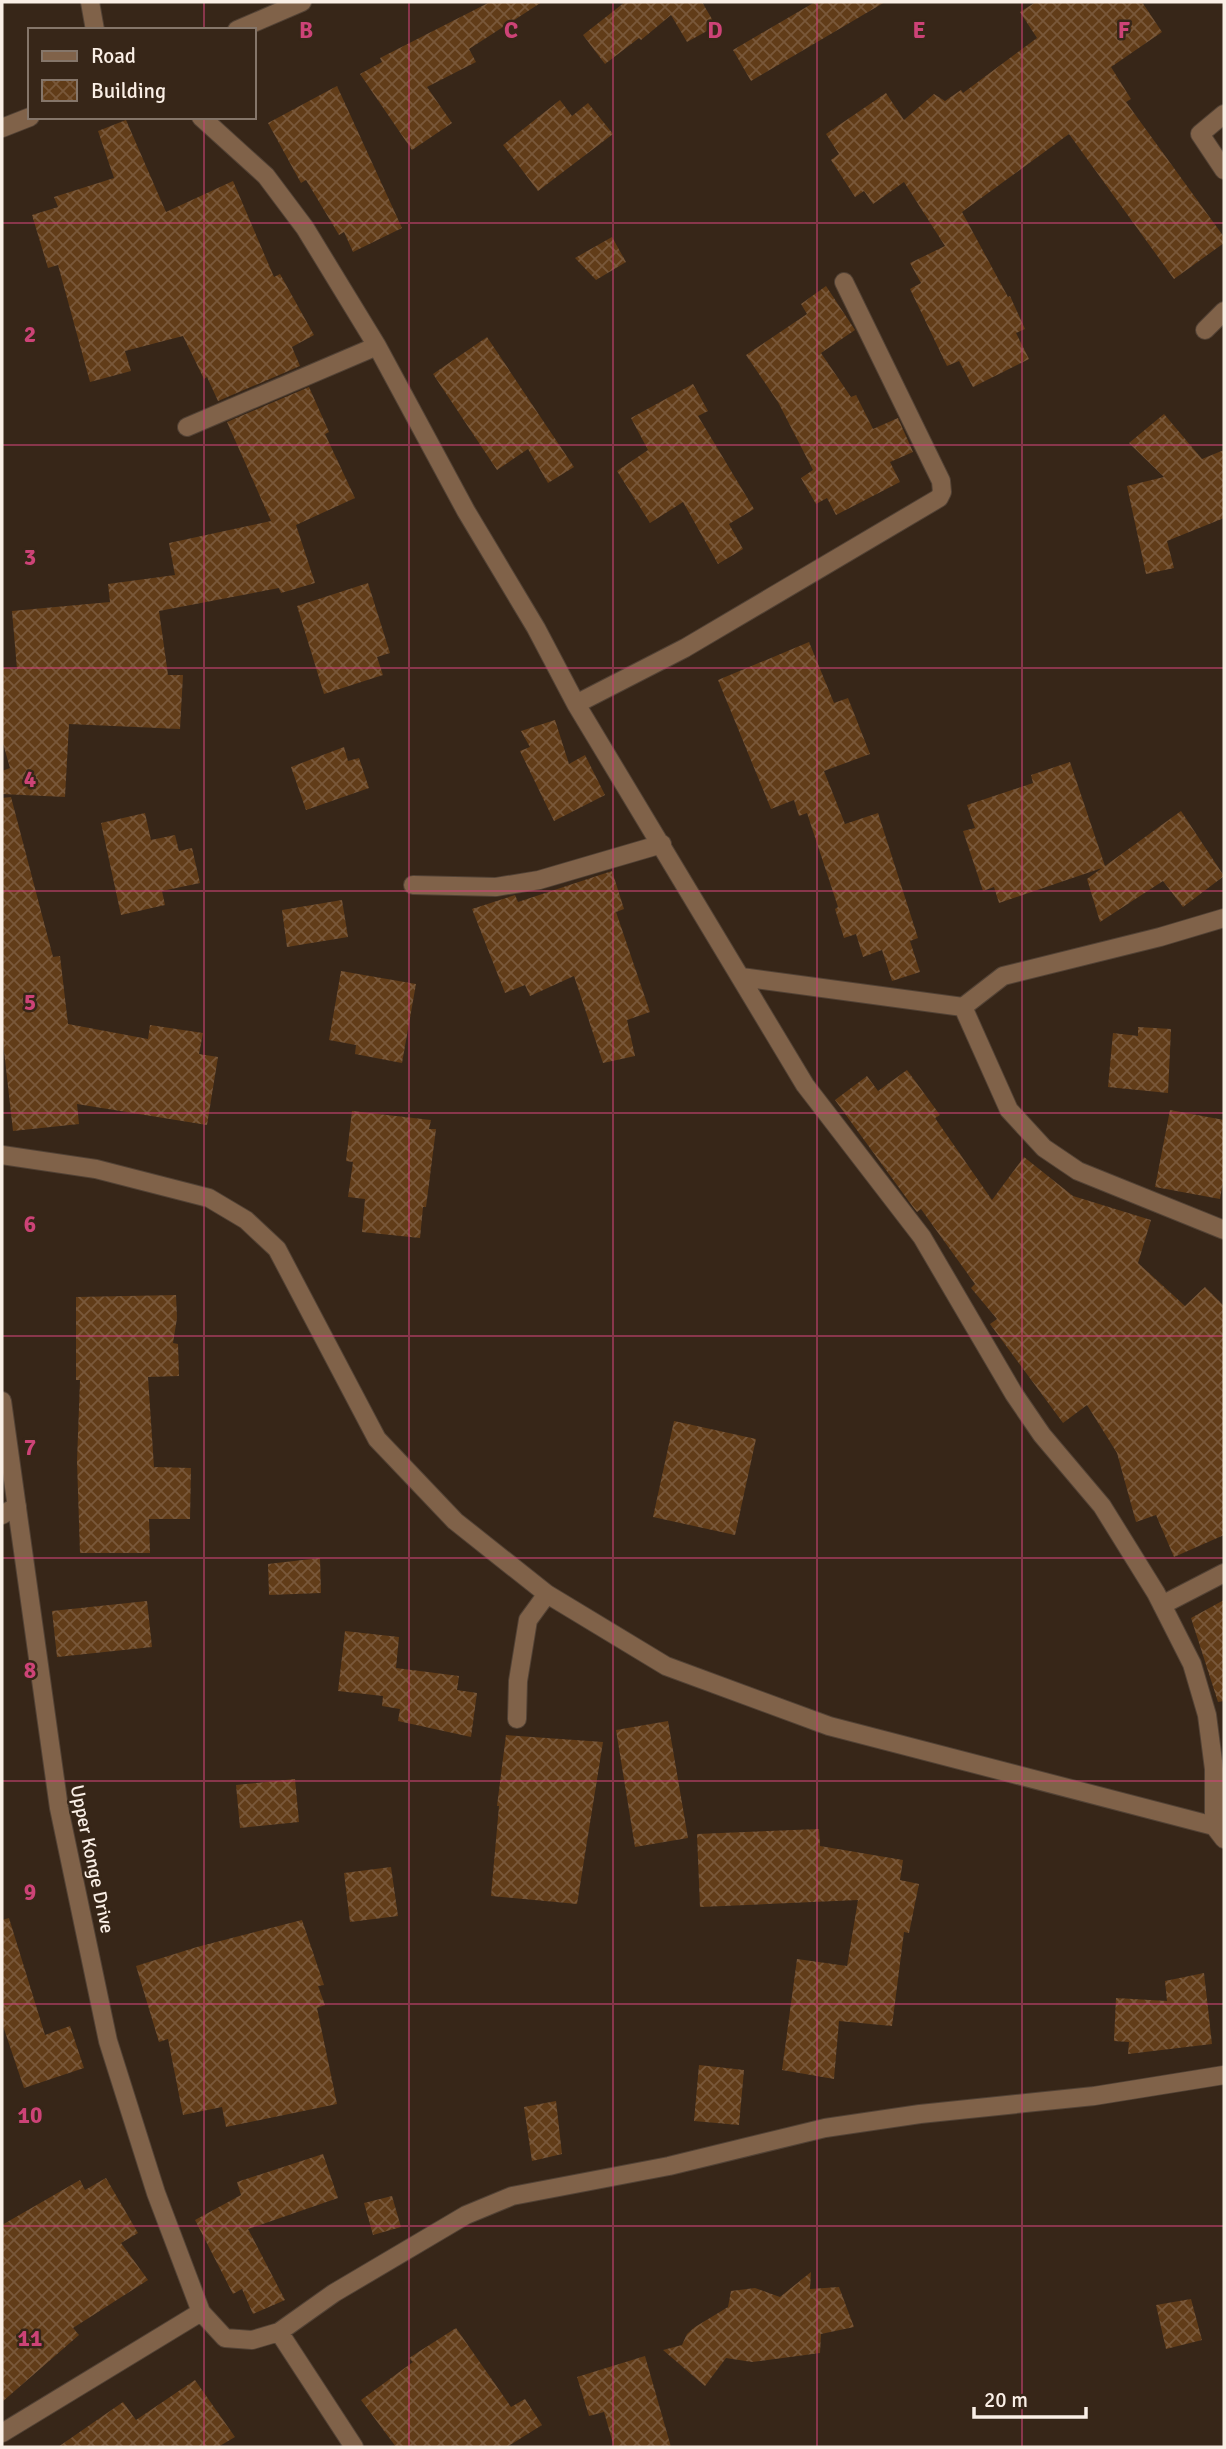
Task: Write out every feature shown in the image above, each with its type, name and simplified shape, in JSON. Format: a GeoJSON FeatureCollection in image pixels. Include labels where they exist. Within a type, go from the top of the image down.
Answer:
{"type":"FeatureCollection","features":[{"type":"Feature","properties":{"kind":"street"},"geometry":{"type":"LineString","coordinates":[[90,2],[95,28]]}},
{"type":"Feature","properties":{"kind":"street"},"geometry":{"type":"LineString","coordinates":[[242,28],[302,2]]}},
{"type":"Feature","properties":{"kind":"street"},"geometry":{"type":"LineString","coordinates":[[1224,114],[1200,134],[1224,170]]}},
{"type":"Feature","properties":{"kind":"street"},"geometry":{"type":"LineString","coordinates":[[2,128],[28,118]]}},
{"type":"Feature","properties":{"kind":"street"},"geometry":{"type":"LineString","coordinates":[[2,1155],[96,1169],[209,1198],[246,1220],[277,1249],[377,1439],[455,1521],[547,1594],[666,1666],[829,1726],[1219,1833],[1207,1715],[1192,1664],[1162,1605],[1102,1506],[1042,1436],[1014,1394],[922,1237],[805,1085],[576,704],[536,628],[466,511],[376,346],[305,229],[266,176],[203,119]]}},
{"type":"Feature","properties":{"kind":"street"},"geometry":{"type":"LineString","coordinates":[[576,704],[685,648],[939,498],[941,481],[844,282]]}},
{"type":"Feature","properties":{"kind":"street"},"geometry":{"type":"LineString","coordinates":[[1205,331],[1224,311]]}},
{"type":"Feature","properties":{"kind":"street"},"geometry":{"type":"LineString","coordinates":[[187,427],[376,346]]}},
{"type":"Feature","properties":{"kind":"street"},"geometry":{"type":"LineString","coordinates":[[413,885],[496,887],[539,880],[662,845]]}},
{"type":"Feature","properties":{"kind":"street"},"geometry":{"type":"LineString","coordinates":[[741,977],[963,1007],[1003,976],[1160,937],[1224,918]]}},
{"type":"Feature","properties":{"kind":"street"},"geometry":{"type":"LineString","coordinates":[[963,1007],[1009,1110],[1044,1147],[1078,1171],[1224,1230]]}},
{"type":"Feature","properties":{"kind":"street","name":"Upper Konge Drive"},"geometry":{"type":"LineString","coordinates":[[2,1401],[9,1510],[60,1808],[108,2041],[156,2193],[201,2312],[225,2338],[252,2340],[279,2332]]}},
{"type":"Feature","properties":{"kind":"street"},"geometry":{"type":"LineString","coordinates":[[1162,1605],[1224,1573]]}},
{"type":"Feature","properties":{"kind":"street"},"geometry":{"type":"LineString","coordinates":[[517,1719],[518,1681],[528,1620],[547,1594]]}},
{"type":"Feature","properties":{"kind":"street"},"geometry":{"type":"LineString","coordinates":[[354,2447],[279,2332],[346,2286],[466,2215],[512,2196],[669,2166],[825,2128],[920,2114],[1094,2096],[1224,2075]]}},
{"type":"Feature","properties":{"kind":"street"},"geometry":{"type":"LineString","coordinates":[[2,2433],[201,2312]]}},
{"type":"Feature","properties":{"kind":"building"},"geometry":{"type":"Polygon","coordinates":[[[490,2],[542,2],[469,49],[476,62],[427,87],[452,123],[412,150],[360,74],[382,62],[380,58],[490,2]]]}},
{"type":"Feature","properties":{"kind":"building"},"geometry":{"type":"Polygon","coordinates":[[[625,2],[702,2],[716,26],[687,42],[671,15],[641,40],[639,38],[605,64],[583,35],[625,2]]]}},
{"type":"Feature","properties":{"kind":"building"},"geometry":{"type":"Polygon","coordinates":[[[815,2],[885,2],[751,81],[733,50],[815,2]]]}},
{"type":"Feature","properties":{"kind":"building"},"geometry":{"type":"Polygon","coordinates":[[[1036,2],[1142,2],[1162,32],[1111,67],[1131,99],[1126,102],[1224,237],[1224,243],[1174,279],[1069,134],[962,212],[1008,297],[1010,296],[1025,329],[1016,333],[1029,359],[973,387],[959,361],[947,366],[910,289],[921,283],[910,263],[945,246],[904,182],[873,204],[864,191],[855,197],[831,160],[839,154],[826,134],[886,93],[904,120],[934,94],[945,101],[961,90],[963,93],[1037,38],[1020,12],[1036,2]]]}},
{"type":"Feature","properties":{"kind":"building"},"geometry":{"type":"Polygon","coordinates":[[[337,86],[402,228],[353,252],[344,232],[339,235],[306,180],[301,183],[268,123],[337,86]]]}},
{"type":"Feature","properties":{"kind":"building"},"geometry":{"type":"Polygon","coordinates":[[[560,100],[572,116],[588,103],[613,134],[538,191],[503,145],[560,100]]]}},
{"type":"Feature","properties":{"kind":"building"},"geometry":{"type":"Polygon","coordinates":[[[126,120],[166,212],[233,181],[274,277],[280,274],[314,335],[292,347],[300,366],[218,401],[183,336],[125,351],[131,371],[90,382],[58,265],[48,268],[32,215],[58,207],[54,197],[114,178],[98,131],[126,120]]]}},
{"type":"Feature","properties":{"kind":"building"},"geometry":{"type":"Polygon","coordinates":[[[612,237],[626,262],[596,280],[575,258],[612,237]]]}},
{"type":"Feature","properties":{"kind":"building"},"geometry":{"type":"Polygon","coordinates":[[[826,286],[855,330],[821,353],[851,397],[856,395],[873,429],[898,418],[913,452],[890,462],[900,482],[836,515],[827,498],[816,504],[801,478],[813,470],[778,402],[746,355],[807,314],[801,304],[826,286]]]}},
{"type":"Feature","properties":{"kind":"building"},"geometry":{"type":"Polygon","coordinates":[[[487,337],[574,467],[548,483],[528,449],[497,470],[433,374],[487,337]]]}},
{"type":"Feature","properties":{"kind":"building"},"geometry":{"type":"Polygon","coordinates":[[[693,384],[708,411],[698,416],[754,509],[729,524],[743,549],[718,564],[683,502],[650,523],[617,471],[648,450],[631,418],[693,384]]]}},
{"type":"Feature","properties":{"kind":"building"},"geometry":{"type":"Polygon","coordinates":[[[309,387],[329,432],[325,434],[355,498],[296,525],[315,583],[281,593],[279,588],[159,611],[168,675],[183,675],[180,729],[69,724],[65,797],[2,794],[2,771],[10,768],[2,740],[2,668],[17,669],[12,611],[110,602],[108,584],[175,575],[169,543],[271,521],[227,422],[309,387]]]}},
{"type":"Feature","properties":{"kind":"building"},"geometry":{"type":"Polygon","coordinates":[[[1164,414],[1202,459],[1224,450],[1224,518],[1167,541],[1174,568],[1146,574],[1127,486],[1164,477],[1129,443],[1164,414]]]}},
{"type":"Feature","properties":{"kind":"building"},"geometry":{"type":"Polygon","coordinates":[[[368,583],[390,653],[377,657],[383,675],[324,694],[297,606],[368,583]]]}},
{"type":"Feature","properties":{"kind":"building"},"geometry":{"type":"Polygon","coordinates":[[[809,642],[834,703],[848,698],[870,754],[824,771],[845,824],[878,813],[918,938],[910,941],[920,972],[892,981],[882,950],[863,957],[856,934],[844,938],[835,909],[838,907],[807,813],[799,816],[794,800],[771,809],[718,680],[809,642]]]}},
{"type":"Feature","properties":{"kind":"building"},"geometry":{"type":"Polygon","coordinates":[[[555,720],[569,764],[585,755],[605,795],[554,821],[520,751],[530,747],[521,731],[555,720]]]}},
{"type":"Feature","properties":{"kind":"building"},"geometry":{"type":"Polygon","coordinates":[[[344,747],[348,761],[359,758],[369,788],[306,810],[291,767],[344,747]]]}},
{"type":"Feature","properties":{"kind":"building"},"geometry":{"type":"Polygon","coordinates":[[[1070,762],[1105,866],[1181,811],[1224,876],[1183,907],[1163,881],[1100,922],[1087,879],[1102,868],[999,903],[994,887],[983,891],[963,831],[975,828],[967,805],[1033,783],[1031,775],[1070,762]]]}},
{"type":"Feature","properties":{"kind":"building"},"geometry":{"type":"Polygon","coordinates":[[[11,797],[53,957],[60,956],[68,1024],[148,1039],[150,1025],[203,1033],[199,1054],[218,1057],[207,1125],[77,1104],[79,1124],[13,1131],[2,1033],[2,798],[11,797]]]}},
{"type":"Feature","properties":{"kind":"building"},"geometry":{"type":"Polygon","coordinates":[[[145,813],[151,840],[175,835],[179,851],[192,848],[200,883],[162,891],[165,905],[121,915],[101,823],[145,813]]]}},
{"type":"Feature","properties":{"kind":"building"},"geometry":{"type":"Polygon","coordinates":[[[612,871],[624,909],[616,912],[650,1012],[627,1020],[635,1056],[603,1063],[574,976],[530,996],[525,985],[505,993],[472,909],[515,895],[518,902],[612,871]]]}},
{"type":"Feature","properties":{"kind":"building"},"geometry":{"type":"Polygon","coordinates":[[[342,900],[348,937],[287,947],[282,910],[342,900]]]}},
{"type":"Feature","properties":{"kind":"building"},"geometry":{"type":"Polygon","coordinates":[[[341,971],[416,984],[402,1063],[355,1054],[356,1045],[329,1040],[341,971]]]}},
{"type":"Feature","properties":{"kind":"building"},"geometry":{"type":"Polygon","coordinates":[[[1138,1027],[1171,1029],[1168,1093],[1108,1087],[1113,1033],[1138,1036],[1138,1027]]]}},
{"type":"Feature","properties":{"kind":"building"},"geometry":{"type":"Polygon","coordinates":[[[907,1070],[940,1115],[935,1118],[992,1200],[1024,1157],[1073,1196],[1151,1220],[1138,1263],[1185,1306],[1205,1287],[1224,1306],[1224,1535],[1174,1557],[1156,1515],[1136,1522],[1117,1453],[1087,1405],[1063,1423],[990,1324],[997,1319],[971,1288],[975,1284],[921,1209],[917,1212],[913,1207],[835,1100],[867,1076],[878,1091],[907,1070]]]}},
{"type":"Feature","properties":{"kind":"building"},"geometry":{"type":"Polygon","coordinates":[[[1170,1110],[1224,1120],[1224,1177],[1220,1199],[1155,1187],[1170,1110]]]}},
{"type":"Feature","properties":{"kind":"building"},"geometry":{"type":"Polygon","coordinates":[[[352,1111],[431,1120],[429,1129],[436,1129],[420,1238],[362,1232],[365,1199],[348,1197],[353,1162],[346,1161],[352,1111]]]}},
{"type":"Feature","properties":{"kind":"building"},"geometry":{"type":"Polygon","coordinates":[[[176,1295],[177,1318],[173,1343],[178,1344],[179,1376],[148,1377],[154,1467],[191,1468],[190,1519],[149,1519],[150,1553],[80,1553],[77,1461],[80,1380],[76,1380],[76,1297],[176,1295]]]}},
{"type":"Feature","properties":{"kind":"building"},"geometry":{"type":"Polygon","coordinates":[[[674,1421],[756,1439],[735,1535],[653,1517],[674,1421]]]}},
{"type":"Feature","properties":{"kind":"building"},"geometry":{"type":"Polygon","coordinates":[[[320,1558],[321,1593],[269,1595],[268,1564],[320,1558]]]}},
{"type":"Feature","properties":{"kind":"building"},"geometry":{"type":"Polygon","coordinates":[[[1224,1600],[1224,1701],[1218,1702],[1191,1618],[1224,1600]]]}},
{"type":"Feature","properties":{"kind":"building"},"geometry":{"type":"Polygon","coordinates":[[[147,1601],[152,1647],[57,1657],[52,1611],[147,1601]]]}},
{"type":"Feature","properties":{"kind":"building"},"geometry":{"type":"Polygon","coordinates":[[[345,1631],[399,1637],[396,1668],[459,1676],[457,1690],[477,1693],[471,1737],[398,1721],[400,1709],[382,1706],[383,1696],[338,1691],[345,1631]]]}},
{"type":"Feature","properties":{"kind":"building"},"geometry":{"type":"Polygon","coordinates":[[[668,1721],[688,1838],[635,1847],[616,1730],[668,1721]]]}},
{"type":"Feature","properties":{"kind":"building"},"geometry":{"type":"Polygon","coordinates":[[[506,1735],[603,1742],[577,1904],[491,1896],[497,1806],[506,1735]]]}},
{"type":"Feature","properties":{"kind":"building"},"geometry":{"type":"Polygon","coordinates":[[[295,1779],[299,1822],[240,1828],[236,1785],[295,1779]]]}},
{"type":"Feature","properties":{"kind":"building"},"geometry":{"type":"Polygon","coordinates":[[[819,1829],[820,1846],[903,1860],[900,1880],[919,1884],[909,1933],[904,1932],[892,2026],[839,2021],[834,2079],[782,2070],[797,1959],[847,1966],[858,1900],[700,1907],[697,1834],[819,1829]]]}},
{"type":"Feature","properties":{"kind":"building"},"geometry":{"type":"Polygon","coordinates":[[[391,1867],[398,1916],[350,1922],[344,1873],[391,1867]]]}},
{"type":"Feature","properties":{"kind":"building"},"geometry":{"type":"Polygon","coordinates":[[[9,1918],[45,2035],[70,2026],[84,2068],[24,2088],[2,2023],[2,1920],[9,1918]]]}},
{"type":"Feature","properties":{"kind":"building"},"geometry":{"type":"Polygon","coordinates":[[[302,1920],[324,1985],[318,1986],[325,2005],[317,2008],[337,2104],[226,2127],[222,2107],[183,2115],[168,2039],[159,2042],[136,1966],[302,1920]]]}},
{"type":"Feature","properties":{"kind":"building"},"geometry":{"type":"Polygon","coordinates":[[[1204,1973],[1212,2044],[1128,2054],[1129,2042],[1114,2041],[1116,1998],[1167,2001],[1165,1981],[1204,1973]]]}},
{"type":"Feature","properties":{"kind":"building"},"geometry":{"type":"Polygon","coordinates":[[[699,2065],[744,2070],[739,2125],[694,2121],[699,2065]]]}},
{"type":"Feature","properties":{"kind":"building"},"geometry":{"type":"Polygon","coordinates":[[[556,2101],[562,2154],[532,2161],[524,2107],[556,2101]]]}},
{"type":"Feature","properties":{"kind":"building"},"geometry":{"type":"Polygon","coordinates":[[[323,2154],[338,2198],[248,2229],[285,2300],[253,2314],[242,2289],[233,2294],[195,2220],[241,2195],[237,2182],[323,2154]]]}},
{"type":"Feature","properties":{"kind":"building"},"geometry":{"type":"Polygon","coordinates":[[[106,2178],[138,2233],[121,2243],[148,2280],[73,2328],[79,2335],[2,2402],[2,2225],[80,2180],[85,2190],[106,2178]]]}},
{"type":"Feature","properties":{"kind":"building"},"geometry":{"type":"Polygon","coordinates":[[[392,2196],[401,2227],[373,2235],[364,2203],[392,2196]]]}},
{"type":"Feature","properties":{"kind":"building"},"geometry":{"type":"Polygon","coordinates":[[[811,2272],[810,2289],[839,2287],[854,2327],[821,2334],[820,2353],[752,2362],[726,2358],[705,2386],[663,2350],[682,2345],[687,2334],[695,2327],[728,2307],[731,2291],[755,2288],[780,2297],[811,2272]]]}},
{"type":"Feature","properties":{"kind":"building"},"geometry":{"type":"Polygon","coordinates":[[[1191,2299],[1202,2340],[1166,2349],[1156,2305],[1191,2299]]]}},
{"type":"Feature","properties":{"kind":"building"},"geometry":{"type":"Polygon","coordinates":[[[456,2328],[511,2407],[525,2399],[542,2425],[507,2447],[396,2447],[361,2400],[413,2362],[409,2358],[456,2328]]]}},
{"type":"Feature","properties":{"kind":"building"},"geometry":{"type":"Polygon","coordinates":[[[645,2356],[671,2447],[614,2447],[604,2412],[589,2416],[577,2377],[645,2356]]]}},
{"type":"Feature","properties":{"kind":"building"},"geometry":{"type":"Polygon","coordinates":[[[195,2380],[235,2437],[218,2447],[58,2447],[123,2402],[136,2420],[195,2380]]]}}]}
